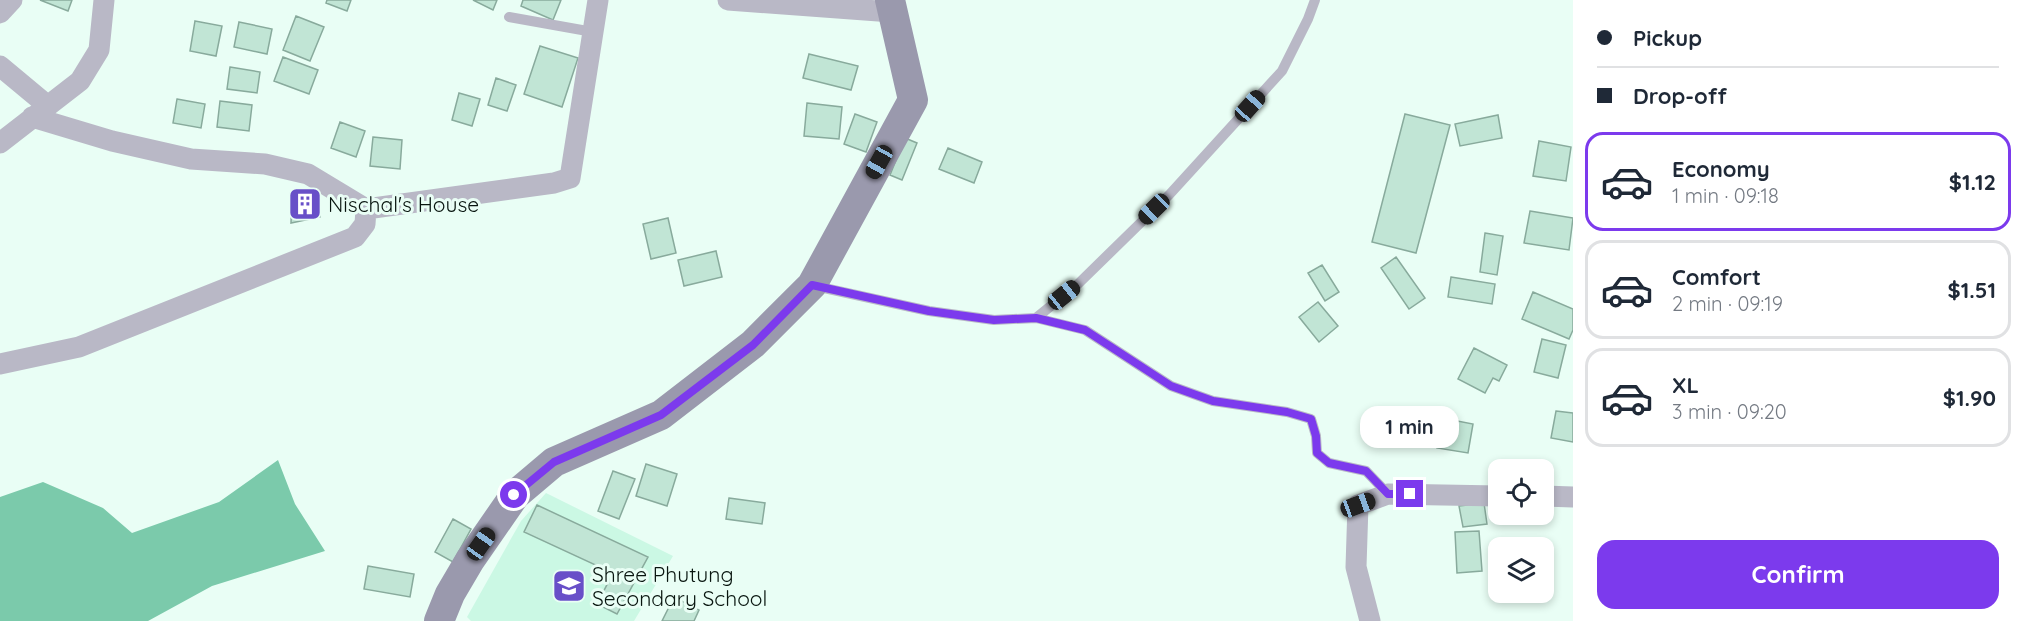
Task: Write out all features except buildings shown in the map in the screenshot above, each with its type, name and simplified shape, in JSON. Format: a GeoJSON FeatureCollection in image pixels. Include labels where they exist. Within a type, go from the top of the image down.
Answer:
{"type":"FeatureCollection","features":[{"type":"Feature","properties":{"kind":"street"},"geometry":{"type":"LineString","coordinates":[[0,13],[12,0]]}},
{"type":"Feature","properties":{"kind":"street"},"geometry":{"type":"LineString","coordinates":[[0,142],[80,81],[99,50],[104,0]]}},
{"type":"Feature","properties":{"kind":"street"},"geometry":{"type":"LineString","coordinates":[[0,66],[40,111],[112,141],[191,159],[265,164],[308,174],[366,209],[554,183],[570,178],[598,0]]}},
{"type":"Feature","properties":{"kind":"street"},"geometry":{"type":"LineString","coordinates":[[439,621],[450,594],[470,560],[514,495],[554,462],[661,415],[753,345],[812,285],[913,100],[891,6],[728,0]]}},
{"type":"Feature","properties":{"kind":"street"},"geometry":{"type":"LineString","coordinates":[[0,364],[79,347],[355,237],[365,224],[366,209]]}},
{"type":"Feature","properties":{"kind":"street"},"geometry":{"type":"LineString","coordinates":[[1370,621],[1356,567],[1358,505],[1388,494],[1488,496]]}},
{"type":"Feature","properties":{"kind":"street"},"geometry":{"type":"LineString","coordinates":[[1554,496],[1573,497]]}},
{"type":"Feature","properties":{"kind":"lane"},"geometry":{"type":"LineString","coordinates":[[1036,318],[1078,284],[1169,195],[1282,71],[1315,0]]}},
{"type":"Feature","properties":{"kind":"lane"},"geometry":{"type":"LineString","coordinates":[[509,17],[593,32]]}},
{"type":"Feature","properties":{"kind":"lane"},"geometry":{"type":"LineString","coordinates":[[812,285],[951,314],[994,320],[1036,318],[1085,330],[1171,386],[1213,401],[1287,412],[1311,419],[1316,436],[1317,453],[1329,463],[1366,471],[1388,494]]}},
{"type":"Feature","properties":{"kind":"shaded area","name":"Shree Phutung Secondary School"},"geometry":{"type":"Polygon","coordinates":[[[546,493],[673,556],[634,621],[471,621],[467,617],[521,521],[546,493]]]}},
{"type":"Feature","properties":{"kind":"green space"},"geometry":{"type":"Polygon","coordinates":[[[278,460],[295,504],[325,551],[212,586],[148,621],[0,621],[0,497],[43,482],[103,508],[132,533],[219,502],[278,460]]]}},
{"type":"Feature","properties":{"kind":"place","name":"Nischal's House"},"geometry":{"type":"Point","coordinates":[305,204]}},
{"type":"Feature","properties":{"kind":"place","name":"Shree Phutung Secondary School"},"geometry":{"type":"Point","coordinates":[569,586]}},
{"type":"Feature","properties":{"kind":"route"},"geometry":{"type":"LineString","coordinates":[[514,495],[554,462],[661,415],[753,345],[812,285],[929,311],[994,320],[1036,318],[1085,330],[1171,386],[1213,401],[1287,412],[1311,419],[1316,436],[1317,453],[1329,463],[1366,471],[1388,494],[1410,494]]}}]}
